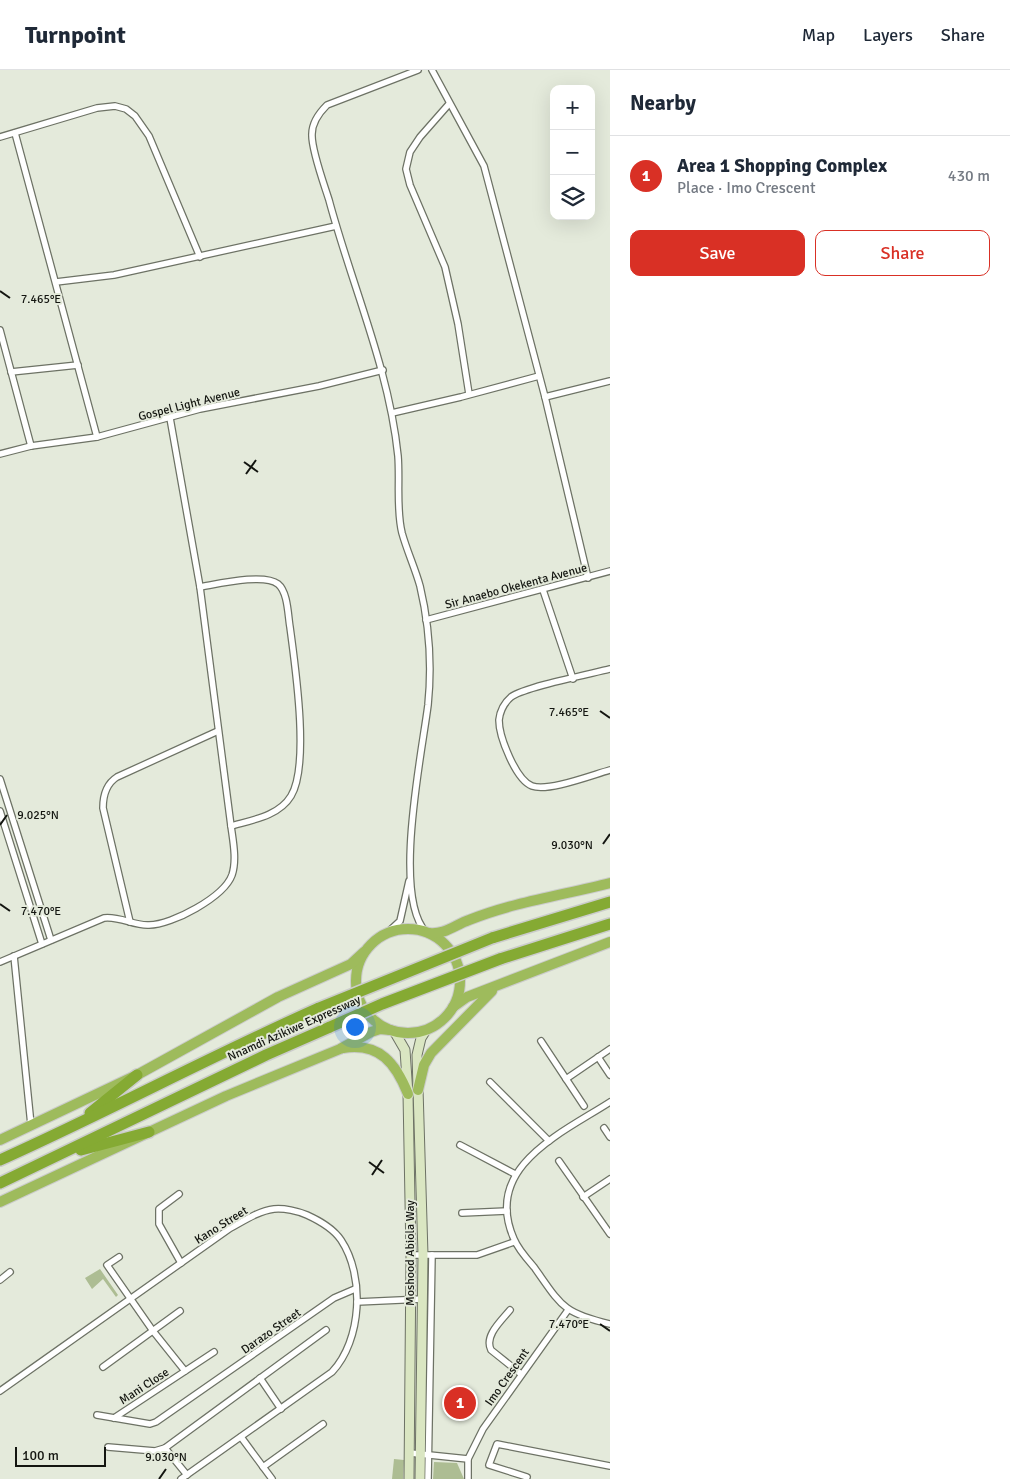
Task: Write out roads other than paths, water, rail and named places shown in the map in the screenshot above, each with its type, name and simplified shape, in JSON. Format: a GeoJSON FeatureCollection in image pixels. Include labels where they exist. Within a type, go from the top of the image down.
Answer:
{"type":"FeatureCollection","features":[{"type":"Feature","properties":{"kind":"highway"},"geometry":{"type":"LineString","coordinates":[[0,1140],[137,1076],[278,998],[352,964],[374,941],[387,933],[413,928],[428,932],[444,932],[469,920],[504,908],[610,883]]}},
{"type":"Feature","properties":{"kind":"highway","name":"Nnamdi Azikiwe Expressway"},"geometry":{"type":"LineString","coordinates":[[0,1160],[71,1128],[259,1035],[319,1008],[492,938],[610,902]]}},
{"type":"Feature","properties":{"kind":"highway","name":"Nnamdi Azikiwe Expressway"},"geometry":{"type":"LineString","coordinates":[[0,1183],[266,1055],[382,1004],[500,959],[610,924]]}},
{"type":"Feature","properties":{"kind":"highway"},"geometry":{"type":"LineString","coordinates":[[428,932],[448,946],[458,966],[460,989],[451,1010]]}},
{"type":"Feature","properties":{"kind":"highway"},"geometry":{"type":"LineString","coordinates":[[0,1202],[248,1086],[340,1049],[371,1032],[380,1029],[416,1032],[426,1030],[440,1022],[467,997],[610,942]]}},
{"type":"Feature","properties":{"kind":"highway"},"geometry":{"type":"LineString","coordinates":[[364,952],[358,964],[356,977],[361,1004],[378,1024],[392,1031]]}},
{"type":"Feature","properties":{"kind":"highway"},"geometry":{"type":"LineString","coordinates":[[418,1090],[424,1065],[431,1053],[482,999],[501,984]]}},
{"type":"Feature","properties":{"kind":"highway"},"geometry":{"type":"LineString","coordinates":[[340,1049],[350,1047],[367,1049],[386,1058],[397,1069],[408,1094]]}},
{"type":"Feature","properties":{"kind":"highway"},"geometry":{"type":"LineString","coordinates":[[71,1128],[137,1076]]}},
{"type":"Feature","properties":{"kind":"highway"},"geometry":{"type":"LineString","coordinates":[[55,1157],[149,1132]]}},
{"type":"Feature","properties":{"kind":"main road","name":"Moshood Abiola Way"},"geometry":{"type":"LineString","coordinates":[[420,1479],[425,1454],[422,1300],[428,1255],[418,1090],[418,1049],[421,1038],[426,1030]]}},
{"type":"Feature","properties":{"kind":"main road","name":"Moshood Abiola Way"},"geometry":{"type":"LineString","coordinates":[[392,1031],[405,1050],[408,1094],[412,1255],[409,1479]]}},
{"type":"Feature","properties":{"kind":"street"},"geometry":{"type":"LineString","coordinates":[[387,933],[400,921],[410,877],[418,768],[430,683],[426,620],[420,587],[402,531],[398,455],[392,412],[383,370],[336,226],[311,136],[319,113],[327,105],[418,70]]}},
{"type":"Feature","properties":{"kind":"street"},"geometry":{"type":"LineString","coordinates":[[432,70],[484,166],[540,376],[588,578]]}},
{"type":"Feature","properties":{"kind":"street"},"geometry":{"type":"LineString","coordinates":[[449,104],[420,137],[410,152],[406,169],[410,185],[445,267],[458,324],[469,394]]}},
{"type":"Feature","properties":{"kind":"street"},"geometry":{"type":"LineString","coordinates":[[0,137],[97,108],[115,106],[126,109],[135,116],[149,136],[200,257]]}},
{"type":"Feature","properties":{"kind":"street"},"geometry":{"type":"LineString","coordinates":[[15,133],[97,437]]}},
{"type":"Feature","properties":{"kind":"street"},"geometry":{"type":"LineString","coordinates":[[56,282],[114,275],[336,226]]}},
{"type":"Feature","properties":{"kind":"street"},"geometry":{"type":"LineString","coordinates":[[0,330],[31,446]]}},
{"type":"Feature","properties":{"kind":"street"},"geometry":{"type":"LineString","coordinates":[[11,372],[78,364]]}},
{"type":"Feature","properties":{"kind":"street","name":"Gospel Light Avenue"},"geometry":{"type":"LineString","coordinates":[[0,454],[31,446],[97,437],[200,409],[319,386],[383,370]]}},
{"type":"Feature","properties":{"kind":"street"},"geometry":{"type":"LineString","coordinates":[[392,412],[540,376]]}},
{"type":"Feature","properties":{"kind":"street"},"geometry":{"type":"LineString","coordinates":[[545,397],[610,381]]}},
{"type":"Feature","properties":{"kind":"street"},"geometry":{"type":"LineString","coordinates":[[0,962],[104,918],[148,926],[163,922],[189,912],[221,891],[233,873],[234,854],[231,826],[200,587],[170,418]]}},
{"type":"Feature","properties":{"kind":"street","name":"Sir Anaebo Okekenta Avenue"},"geometry":{"type":"LineString","coordinates":[[426,620],[610,571]]}},
{"type":"Feature","properties":{"kind":"street"},"geometry":{"type":"LineString","coordinates":[[200,587],[261,579],[278,583],[283,589],[296,672],[299,726],[298,764],[294,789],[288,801],[277,810],[231,826]]}},
{"type":"Feature","properties":{"kind":"street"},"geometry":{"type":"LineString","coordinates":[[543,590],[574,679]]}},
{"type":"Feature","properties":{"kind":"street"},"geometry":{"type":"LineString","coordinates":[[610,669],[517,694],[502,708],[501,730],[515,769],[531,786],[553,785],[610,770]]}},
{"type":"Feature","properties":{"kind":"street"},"geometry":{"type":"LineString","coordinates":[[130,922],[103,808],[105,792],[110,783],[117,777],[218,731]]}},
{"type":"Feature","properties":{"kind":"street"},"geometry":{"type":"LineString","coordinates":[[0,779],[51,940]]}},
{"type":"Feature","properties":{"kind":"street"},"geometry":{"type":"LineString","coordinates":[[0,811],[42,944]]}},
{"type":"Feature","properties":{"kind":"street"},"geometry":{"type":"LineString","coordinates":[[410,877],[416,914],[428,932]]}},
{"type":"Feature","properties":{"kind":"street"},"geometry":{"type":"LineString","coordinates":[[14,956],[31,1126]]}},
{"type":"Feature","properties":{"kind":"street"},"geometry":{"type":"LineString","coordinates":[[541,1042],[584,1106]]}},
{"type":"Feature","properties":{"kind":"street"},"geometry":{"type":"LineString","coordinates":[[566,1080],[610,1049]]}},
{"type":"Feature","properties":{"kind":"street"},"geometry":{"type":"LineString","coordinates":[[598,1057],[610,1075]]}},
{"type":"Feature","properties":{"kind":"street"},"geometry":{"type":"LineString","coordinates":[[490,1082],[549,1141]]}},
{"type":"Feature","properties":{"kind":"street"},"geometry":{"type":"LineString","coordinates":[[610,1102],[549,1141],[524,1161],[515,1174],[510,1187],[507,1211],[514,1242],[568,1310],[610,1324]]}},
{"type":"Feature","properties":{"kind":"street"},"geometry":{"type":"LineString","coordinates":[[604,1128],[610,1137]]}},
{"type":"Feature","properties":{"kind":"street"},"geometry":{"type":"LineString","coordinates":[[460,1145],[515,1174]]}},
{"type":"Feature","properties":{"kind":"street"},"geometry":{"type":"LineString","coordinates":[[559,1161],[610,1234]]}},
{"type":"Feature","properties":{"kind":"street"},"geometry":{"type":"LineString","coordinates":[[583,1197],[610,1179]]}},
{"type":"Feature","properties":{"kind":"street"},"geometry":{"type":"LineString","coordinates":[[179,1194],[159,1209],[158,1224],[180,1263]]}},
{"type":"Feature","properties":{"kind":"street","name":"Kano Street"},"geometry":{"type":"LineString","coordinates":[[0,1391],[229,1229],[256,1214],[274,1209],[287,1210],[317,1220],[340,1239],[350,1262],[355,1289],[356,1302],[353,1335],[339,1364],[281,1409],[184,1477]]}},
{"type":"Feature","properties":{"kind":"street"},"geometry":{"type":"LineString","coordinates":[[462,1213],[507,1211]]}},
{"type":"Feature","properties":{"kind":"street"},"geometry":{"type":"LineString","coordinates":[[412,1255],[477,1255],[514,1242]]}},
{"type":"Feature","properties":{"kind":"street"},"geometry":{"type":"LineString","coordinates":[[428,1255],[425,1454],[428,1479]]}},
{"type":"Feature","properties":{"kind":"street"},"geometry":{"type":"LineString","coordinates":[[118,1257],[107,1265],[153,1331],[185,1371]]}},
{"type":"Feature","properties":{"kind":"street"},"geometry":{"type":"LineString","coordinates":[[0,1280],[10,1272]]}},
{"type":"Feature","properties":{"kind":"street","name":"Darazo Street"},"geometry":{"type":"LineString","coordinates":[[97,1415],[150,1424],[156,1422],[334,1298],[355,1289]]}},
{"type":"Feature","properties":{"kind":"street"},"geometry":{"type":"LineString","coordinates":[[356,1302],[422,1300]]}},
{"type":"Feature","properties":{"kind":"street"},"geometry":{"type":"LineString","coordinates":[[510,1310],[490,1337],[489,1346],[491,1350],[522,1374]]}},
{"type":"Feature","properties":{"kind":"street","name":"Imo Crescent"},"geometry":{"type":"LineString","coordinates":[[468,1479],[468,1459],[483,1429],[568,1310]]}},
{"type":"Feature","properties":{"kind":"street"},"geometry":{"type":"LineString","coordinates":[[103,1367],[180,1311]]}},
{"type":"Feature","properties":{"kind":"street"},"geometry":{"type":"LineString","coordinates":[[108,1447],[155,1451],[165,1448],[326,1330]]}},
{"type":"Feature","properties":{"kind":"street","name":"Mani Close"},"geometry":{"type":"LineString","coordinates":[[114,1418],[214,1352]]}},
{"type":"Feature","properties":{"kind":"street"},"geometry":{"type":"LineString","coordinates":[[260,1378],[281,1409]]}},
{"type":"Feature","properties":{"kind":"street"},"geometry":{"type":"LineString","coordinates":[[263,1467],[323,1424]]}},
{"type":"Feature","properties":{"kind":"street"},"geometry":{"type":"LineString","coordinates":[[241,1437],[272,1479]]}},
{"type":"Feature","properties":{"kind":"street"},"geometry":{"type":"LineString","coordinates":[[527,1477],[490,1466],[497,1444],[610,1466]]}},
{"type":"Feature","properties":{"kind":"street"},"geometry":{"type":"LineString","coordinates":[[165,1448],[184,1477]]}},
{"type":"Feature","properties":{"kind":"street"},"geometry":{"type":"LineString","coordinates":[[410,1453],[468,1459]]}},
{"type":"Feature","properties":{"kind":"place","name":"Area 1 Shopping Complex"},"geometry":{"type":"Point","coordinates":[460,1403]}}]}
